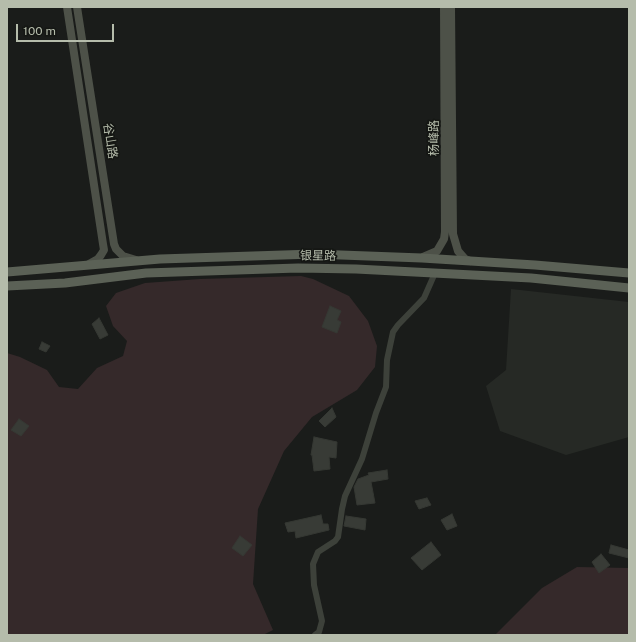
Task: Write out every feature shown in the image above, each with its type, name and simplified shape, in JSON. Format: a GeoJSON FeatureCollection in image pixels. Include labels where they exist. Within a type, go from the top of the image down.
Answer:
{"type":"FeatureCollection","features":[{"type":"Feature","properties":{"kind":"main road","name":"谷山路"},"geometry":{"type":"LineString","coordinates":[[67,7],[104,250],[98,259],[83,266]]}},
{"type":"Feature","properties":{"kind":"main road","name":"谷山路"},"geometry":{"type":"LineString","coordinates":[[77,7],[114,244],[116,249],[123,256],[133,260],[142,260]]}},
{"type":"Feature","properties":{"kind":"main road","name":"杨峰路"},"geometry":{"type":"LineString","coordinates":[[422,258],[437,251],[444,239],[445,232],[444,7]]}},
{"type":"Feature","properties":{"kind":"main road","name":"杨峰路"},"geometry":{"type":"LineString","coordinates":[[451,7],[453,234],[458,251],[465,259],[471,262]]}},
{"type":"Feature","properties":{"kind":"main road","name":"银星路"},"geometry":{"type":"LineString","coordinates":[[7,272],[142,260],[314,254],[422,258],[629,273]]}},
{"type":"Feature","properties":{"kind":"main road","name":"银星路"},"geometry":{"type":"LineString","coordinates":[[7,286],[65,283],[146,273],[180,271],[327,268],[532,278],[629,288]]}},
{"type":"Feature","properties":{"kind":"street"},"geometry":{"type":"LineString","coordinates":[[315,635],[319,632],[322,621],[314,585],[313,564],[318,552],[335,541],[338,537],[345,496],[362,459],[376,413],[386,387],[387,360],[393,332],[398,324],[424,298],[435,273]]}},
{"type":"Feature","properties":{"kind":"shaded area"},"geometry":{"type":"Polygon","coordinates":[[[301,276],[313,279],[349,296],[368,321],[377,346],[375,367],[357,390],[312,417],[284,451],[258,509],[253,584],[273,630],[263,635],[7,635],[7,353],[20,357],[47,370],[59,387],[78,389],[97,368],[123,356],[127,341],[113,326],[106,306],[116,293],[145,283],[200,279],[301,276]]]}},
{"type":"Feature","properties":{"kind":"shaded area"},"geometry":{"type":"Polygon","coordinates":[[[511,289],[629,302],[629,437],[566,455],[500,431],[486,386],[506,370],[511,289]]]}},
{"type":"Feature","properties":{"kind":"shaded area"},"geometry":{"type":"Polygon","coordinates":[[[577,567],[629,568],[629,635],[495,635],[542,588],[577,567]]]}},
{"type":"Feature","properties":{"kind":"building"},"geometry":{"type":"Polygon","coordinates":[[[330,306],[341,311],[337,320],[341,322],[337,333],[322,327],[330,306]]]}},
{"type":"Feature","properties":{"kind":"building"},"geometry":{"type":"Polygon","coordinates":[[[99,318],[108,335],[100,339],[92,324],[99,318]]]}},
{"type":"Feature","properties":{"kind":"building"},"geometry":{"type":"Polygon","coordinates":[[[42,342],[50,346],[46,352],[39,349],[42,342]]]}},
{"type":"Feature","properties":{"kind":"building"},"geometry":{"type":"Polygon","coordinates":[[[332,408],[336,417],[325,427],[319,421],[332,408]]]}},
{"type":"Feature","properties":{"kind":"building"},"geometry":{"type":"Polygon","coordinates":[[[19,419],[29,426],[21,436],[11,430],[19,419]]]}},
{"type":"Feature","properties":{"kind":"building"},"geometry":{"type":"Polygon","coordinates":[[[314,437],[337,442],[336,458],[329,457],[330,469],[314,471],[311,455],[314,437]]]}},
{"type":"Feature","properties":{"kind":"building"},"geometry":{"type":"Polygon","coordinates":[[[387,470],[388,479],[371,482],[375,503],[357,505],[354,487],[358,479],[369,475],[368,473],[387,470]]]}},
{"type":"Feature","properties":{"kind":"building"},"geometry":{"type":"Polygon","coordinates":[[[427,498],[431,505],[419,509],[415,501],[427,498]]]}},
{"type":"Feature","properties":{"kind":"building"},"geometry":{"type":"Polygon","coordinates":[[[452,514],[457,526],[447,530],[441,520],[452,514]]]}},
{"type":"Feature","properties":{"kind":"building"},"geometry":{"type":"Polygon","coordinates":[[[321,515],[323,524],[328,524],[329,530],[296,538],[295,531],[288,532],[285,523],[321,515]]]}},
{"type":"Feature","properties":{"kind":"building"},"geometry":{"type":"Polygon","coordinates":[[[346,516],[366,519],[365,530],[344,526],[346,516]]]}},
{"type":"Feature","properties":{"kind":"building"},"geometry":{"type":"Polygon","coordinates":[[[240,536],[252,545],[243,556],[232,548],[240,536]]]}},
{"type":"Feature","properties":{"kind":"building"},"geometry":{"type":"Polygon","coordinates":[[[431,542],[441,555],[422,570],[411,558],[431,542]]]}},
{"type":"Feature","properties":{"kind":"building"},"geometry":{"type":"Polygon","coordinates":[[[611,545],[629,550],[629,558],[609,553],[611,545]]]}},
{"type":"Feature","properties":{"kind":"building"},"geometry":{"type":"Polygon","coordinates":[[[601,554],[610,565],[599,573],[592,562],[601,554]]]}}]}
